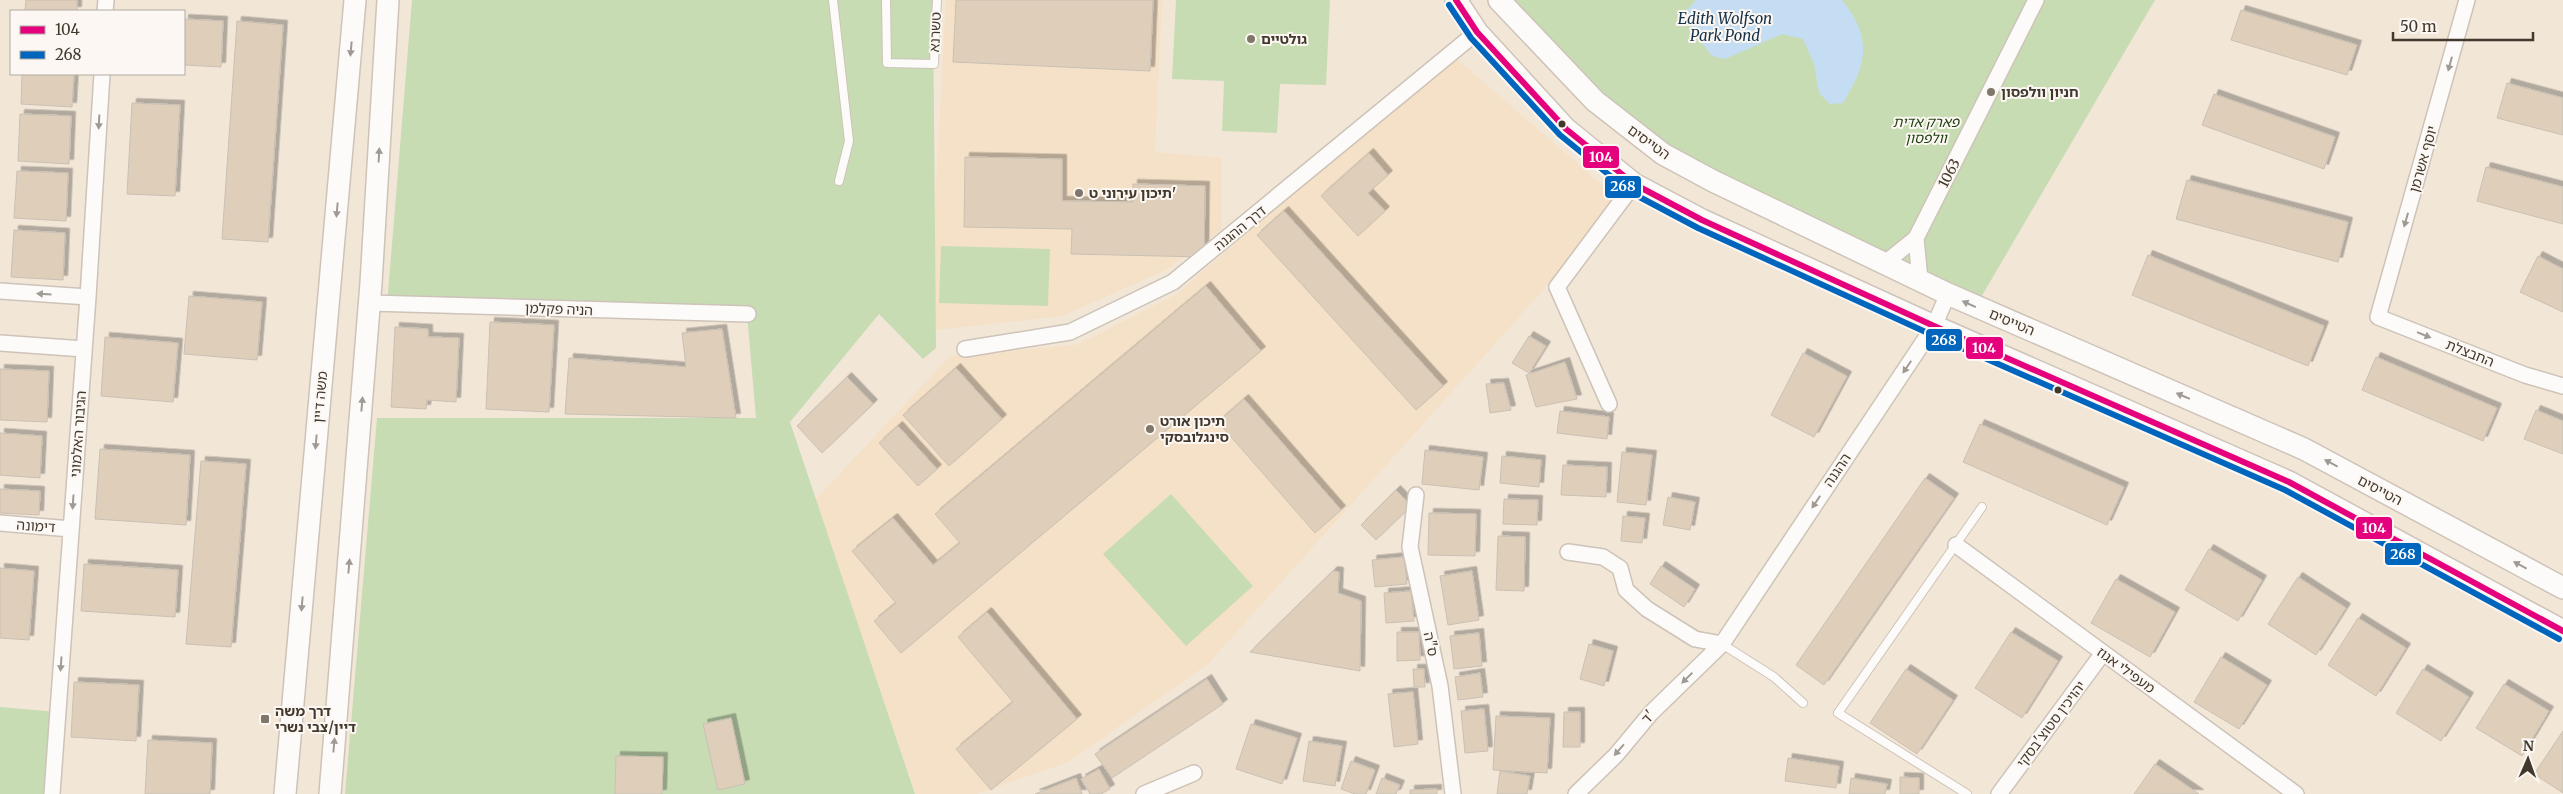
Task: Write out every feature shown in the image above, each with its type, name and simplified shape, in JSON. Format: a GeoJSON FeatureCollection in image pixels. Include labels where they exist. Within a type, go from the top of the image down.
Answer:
{"type":"FeatureCollection","features":[{"type":"Feature","properties":{"kind":"main road","name":"משה דיין"},"geometry":{"type":"LineString","coordinates":[[285,794],[355,0]]}},
{"type":"Feature","properties":{"kind":"main road"},"geometry":{"type":"LineString","coordinates":[[330,794],[370,303],[388,0]]}},
{"type":"Feature","properties":{"kind":"main road"},"geometry":{"type":"LineString","coordinates":[[1456,0],[1477,32],[1566,129],[1634,184],[1702,220],[1934,326],[2289,482],[2563,631]]}},
{"type":"Feature","properties":{"kind":"main road","name":"הטייסים"},"geometry":{"type":"LineString","coordinates":[[1499,0],[1595,101],[1663,154],[1713,181],[1948,294],[2304,449],[2563,588]]}},
{"type":"Feature","properties":{"kind":"street","name":"1063"},"geometry":{"type":"LineString","coordinates":[[1885,263],[1916,238],[2036,0]]}},
{"type":"Feature","properties":{"kind":"street","name":"יוסף אשרמן"},"geometry":{"type":"LineString","coordinates":[[2378,317],[2467,0]]}},
{"type":"Feature","properties":{"kind":"street","name":"דרך ההגנה"},"geometry":{"type":"LineString","coordinates":[[965,349],[1070,332],[1173,282],[1477,32]]}},
{"type":"Feature","properties":{"kind":"street","name":"הגיבור האלמוני"},"geometry":{"type":"LineString","coordinates":[[52,794],[102,75]]}},
{"type":"Feature","properties":{"kind":"street"},"geometry":{"type":"LineString","coordinates":[[1609,404],[1557,288],[1634,184]]}},
{"type":"Feature","properties":{"kind":"street"},"geometry":{"type":"LineString","coordinates":[[1916,238],[1920,280]]}},
{"type":"Feature","properties":{"kind":"street"},"geometry":{"type":"LineString","coordinates":[[0,291],[88,297]]}},
{"type":"Feature","properties":{"kind":"street","name":"ההגנה"},"geometry":{"type":"LineString","coordinates":[[1722,644],[1934,326],[1948,294]]}},
{"type":"Feature","properties":{"kind":"street","name":"הניה פקלמן"},"geometry":{"type":"LineString","coordinates":[[370,303],[748,314]]}},
{"type":"Feature","properties":{"kind":"street","name":"החבצלת"},"geometry":{"type":"LineString","coordinates":[[2378,317],[2525,375],[2563,386]]}},
{"type":"Feature","properties":{"kind":"street"},"geometry":{"type":"LineString","coordinates":[[0,343],[84,349]]}},
{"type":"Feature","properties":{"kind":"street","name":"ס\"ה"},"geometry":{"type":"LineString","coordinates":[[1416,495],[1410,547],[1440,686],[1454,794]]}},
{"type":"Feature","properties":{"kind":"street","name":"דימונה"},"geometry":{"type":"LineString","coordinates":[[0,523],[71,528]]}},
{"type":"Feature","properties":{"kind":"street","name":"מעפילי אגוז"},"geometry":{"type":"LineString","coordinates":[[1956,545],[2296,794]]}},
{"type":"Feature","properties":{"kind":"street"},"geometry":{"type":"LineString","coordinates":[[1568,552],[1604,557],[1620,568],[1626,590],[1647,609],[1695,639],[1722,644]]}},
{"type":"Feature","properties":{"kind":"street","name":"ד'"},"geometry":{"type":"LineString","coordinates":[[1576,794],[1616,754],[1651,713],[1722,644]]}},
{"type":"Feature","properties":{"kind":"street","name":"יהויכין סטוצ'בסקי"},"geometry":{"type":"LineString","coordinates":[[1999,794],[2103,653]]}},
{"type":"Feature","properties":{"kind":"street"},"geometry":{"type":"LineString","coordinates":[[1144,794],[1194,773]]}},
{"type":"Feature","properties":{"kind":"lane"},"geometry":{"type":"LineString","coordinates":[[833,0],[849,141],[839,182]]}},
{"type":"Feature","properties":{"kind":"lane","name":"טשרנא"},"geometry":{"type":"LineString","coordinates":[[886,0],[887,63],[934,64],[937,0]]}},
{"type":"Feature","properties":{"kind":"lane"},"geometry":{"type":"LineString","coordinates":[[1967,794],[1838,713],[1982,507]]}},
{"type":"Feature","properties":{"kind":"lane"},"geometry":{"type":"LineString","coordinates":[[1722,644],[1774,677],[1789,693],[1803,703]]}},
{"type":"Feature","properties":{"kind":"shaded area","name":"תיכון עירוני ט'"},"geometry":{"type":"Polygon","coordinates":[[[946,0],[1162,0],[1155,152],[1222,158],[1222,229],[1166,270],[1062,316],[928,331],[946,0]]]}},
{"type":"Feature","properties":{"kind":"shaded area","name":"תיכון אורט סינגלובסקי"},"geometry":{"type":"Polygon","coordinates":[[[1451,54],[1622,202],[1208,664],[1068,762],[977,794],[916,794],[814,501],[950,356],[1076,345],[1177,294],[1451,54]]]}},
{"type":"Feature","properties":{"kind":"green space"},"geometry":{"type":"Polygon","coordinates":[[[412,0],[933,0],[936,348],[923,359],[879,314],[790,422],[915,794],[345,794],[377,418],[756,418],[747,314],[387,305],[412,0]]]}},
{"type":"Feature","properties":{"kind":"green space","name":"גולטיים"},"geometry":{"type":"Polygon","coordinates":[[[1176,0],[1330,0],[1326,85],[1280,84],[1277,133],[1222,131],[1224,81],[1172,79],[1176,0]]]}},
{"type":"Feature","properties":{"kind":"green space","name":"פארק אדית וולפסון"},"geometry":{"type":"Polygon","coordinates":[[[1514,0],[2155,0],[1980,299],[1663,147],[1578,76],[1514,0]]]}},
{"type":"Feature","properties":{"kind":"green space"},"geometry":{"type":"Polygon","coordinates":[[[941,246],[1050,249],[1048,306],[939,303],[941,246]]]}},
{"type":"Feature","properties":{"kind":"green space"},"geometry":{"type":"Polygon","coordinates":[[[1171,494],[1253,586],[1186,646],[1103,554],[1171,494]]]}},
{"type":"Feature","properties":{"kind":"green space"},"geometry":{"type":"Polygon","coordinates":[[[0,707],[58,712],[52,794],[0,794],[0,707]]]}},
{"type":"Feature","properties":{"kind":"water","name":"Edith Wolfson Park Pond"},"geometry":{"type":"Polygon","coordinates":[[[1696,0],[1842,0],[1859,27],[1863,52],[1857,76],[1843,103],[1830,104],[1819,93],[1814,64],[1803,39],[1782,34],[1725,59],[1712,56],[1694,33],[1685,12],[1696,0]]]}},
{"type":"Feature","properties":{"kind":"building"},"geometry":{"type":"Polygon","coordinates":[[[26,0],[77,0],[77,10],[25,10],[26,0]]]}},
{"type":"Feature","properties":{"kind":"building"},"geometry":{"type":"Polygon","coordinates":[[[956,0],[1153,0],[1150,71],[953,62],[956,0]]]}},
{"type":"Feature","properties":{"kind":"building"},"geometry":{"type":"Polygon","coordinates":[[[2241,10],[2357,45],[2347,75],[2231,40],[2241,10]]]}},
{"type":"Feature","properties":{"kind":"building"},"geometry":{"type":"Polygon","coordinates":[[[185,19],[223,21],[221,67],[185,65],[185,19]]]}},
{"type":"Feature","properties":{"kind":"building"},"geometry":{"type":"Polygon","coordinates":[[[237,21],[283,25],[268,242],[222,239],[237,21]]]}},
{"type":"Feature","properties":{"kind":"building"},"geometry":{"type":"Polygon","coordinates":[[[22,75],[74,75],[72,107],[21,104],[22,75]]]}},
{"type":"Feature","properties":{"kind":"building"},"geometry":{"type":"Polygon","coordinates":[[[2507,83],[2563,98],[2563,135],[2497,118],[2507,83]]]}},
{"type":"Feature","properties":{"kind":"building"},"geometry":{"type":"Polygon","coordinates":[[[2214,94],[2335,137],[2324,169],[2202,125],[2214,94]]]}},
{"type":"Feature","properties":{"kind":"building"},"geometry":{"type":"Polygon","coordinates":[[[132,103],[180,105],[175,196],[127,194],[132,103]]]}},
{"type":"Feature","properties":{"kind":"building"},"geometry":{"type":"Polygon","coordinates":[[[20,114],[71,116],[69,164],[18,161],[20,114]]]}},
{"type":"Feature","properties":{"kind":"building"},"geometry":{"type":"Polygon","coordinates":[[[1369,153],[1388,175],[1368,193],[1385,211],[1358,236],[1321,196],[1369,153]]]}},
{"type":"Feature","properties":{"kind":"building"},"geometry":{"type":"Polygon","coordinates":[[[965,157],[1062,159],[1062,201],[1133,202],[1133,184],[1205,186],[1204,257],[1071,254],[1072,229],[964,227],[965,157]]]}},
{"type":"Feature","properties":{"kind":"building"},"geometry":{"type":"Polygon","coordinates":[[[2486,167],[2563,187],[2563,224],[2477,201],[2486,167]]]}},
{"type":"Feature","properties":{"kind":"building"},"geometry":{"type":"Polygon","coordinates":[[[17,171],[68,173],[66,221],[14,218],[17,171]]]}},
{"type":"Feature","properties":{"kind":"building"},"geometry":{"type":"Polygon","coordinates":[[[2187,180],[2348,222],[2338,262],[2176,219],[2187,180]]]}},
{"type":"Feature","properties":{"kind":"building"},"geometry":{"type":"Polygon","coordinates":[[[1284,211],[1443,386],[1416,410],[1257,235],[1284,211]]]}},
{"type":"Feature","properties":{"kind":"building"},"geometry":{"type":"Polygon","coordinates":[[[14,230],[65,233],[63,280],[11,277],[14,230]]]}},
{"type":"Feature","properties":{"kind":"building"},"geometry":{"type":"Polygon","coordinates":[[[2148,255],[2324,326],[2308,366],[2132,295],[2148,255]]]}},
{"type":"Feature","properties":{"kind":"building"},"geometry":{"type":"Polygon","coordinates":[[[2538,256],[2563,269],[2563,312],[2520,292],[2538,256]]]}},
{"type":"Feature","properties":{"kind":"building"},"geometry":{"type":"Polygon","coordinates":[[[1206,286],[1261,351],[901,653],[874,621],[896,603],[852,551],[893,518],[933,565],[960,543],[935,514],[1206,286]]]}},
{"type":"Feature","properties":{"kind":"building"},"geometry":{"type":"Polygon","coordinates":[[[189,296],[262,302],[257,360],[184,354],[189,296]]]}},
{"type":"Feature","properties":{"kind":"building"},"geometry":{"type":"Polygon","coordinates":[[[490,322],[554,325],[549,412],[486,409],[490,322]]]}},
{"type":"Feature","properties":{"kind":"building"},"geometry":{"type":"Polygon","coordinates":[[[395,327],[428,329],[428,337],[459,338],[456,402],[427,400],[426,409],[391,407],[395,327]]]}},
{"type":"Feature","properties":{"kind":"building"},"geometry":{"type":"Polygon","coordinates":[[[722,329],[736,418],[565,414],[569,358],[686,367],[682,333],[722,329]]]}},
{"type":"Feature","properties":{"kind":"building"},"geometry":{"type":"Polygon","coordinates":[[[1529,336],[1546,346],[1529,373],[1512,363],[1529,336]]]}},
{"type":"Feature","properties":{"kind":"building"},"geometry":{"type":"Polygon","coordinates":[[[105,337],[178,343],[173,402],[101,396],[105,337]]]}},
{"type":"Feature","properties":{"kind":"building"},"geometry":{"type":"Polygon","coordinates":[[[1803,353],[1847,376],[1814,437],[1771,415],[1803,353]]]}},
{"type":"Feature","properties":{"kind":"building"},"geometry":{"type":"Polygon","coordinates":[[[2376,357],[2497,408],[2483,441],[2362,390],[2376,357]]]}},
{"type":"Feature","properties":{"kind":"building"},"geometry":{"type":"Polygon","coordinates":[[[1565,362],[1577,399],[1536,407],[1526,375],[1565,362]]]}},
{"type":"Feature","properties":{"kind":"building"},"geometry":{"type":"Polygon","coordinates":[[[956,368],[1002,419],[949,466],[903,415],[956,368]]]}},
{"type":"Feature","properties":{"kind":"building"},"geometry":{"type":"Polygon","coordinates":[[[0,369],[49,371],[47,422],[0,420],[0,369]]]}},
{"type":"Feature","properties":{"kind":"building"},"geometry":{"type":"Polygon","coordinates":[[[847,377],[873,404],[822,453],[797,426],[847,377]]]}},
{"type":"Feature","properties":{"kind":"building"},"geometry":{"type":"Polygon","coordinates":[[[1504,383],[1511,410],[1490,413],[1486,384],[1504,383]]]}},
{"type":"Feature","properties":{"kind":"building"},"geometry":{"type":"Polygon","coordinates":[[[1244,399],[1341,510],[1315,533],[1218,422],[1244,399]]]}},
{"type":"Feature","properties":{"kind":"building"},"geometry":{"type":"Polygon","coordinates":[[[2536,410],[2563,421],[2563,454],[2524,439],[2536,410]]]}},
{"type":"Feature","properties":{"kind":"building"},"geometry":{"type":"Polygon","coordinates":[[[1560,411],[1609,417],[1607,439],[1557,433],[1560,411]]]}},
{"type":"Feature","properties":{"kind":"building"},"geometry":{"type":"Polygon","coordinates":[[[1980,424],[2124,487],[2107,525],[1963,462],[1980,424]]]}},
{"type":"Feature","properties":{"kind":"building"},"geometry":{"type":"Polygon","coordinates":[[[898,426],[937,469],[918,486],[879,443],[898,426]]]}},
{"type":"Feature","properties":{"kind":"building"},"geometry":{"type":"Polygon","coordinates":[[[0,433],[42,436],[40,478],[0,475],[0,433]]]}},
{"type":"Feature","properties":{"kind":"building"},"geometry":{"type":"Polygon","coordinates":[[[100,449],[190,455],[186,525],[95,519],[100,449]]]}},
{"type":"Feature","properties":{"kind":"building"},"geometry":{"type":"Polygon","coordinates":[[[1425,450],[1483,457],[1479,490],[1422,484],[1425,450]]]}},
{"type":"Feature","properties":{"kind":"building"},"geometry":{"type":"Polygon","coordinates":[[[1622,452],[1652,455],[1646,505],[1617,502],[1622,452]]]}},
{"type":"Feature","properties":{"kind":"building"},"geometry":{"type":"Polygon","coordinates":[[[1502,456],[1541,460],[1539,487],[1500,483],[1502,456]]]}},
{"type":"Feature","properties":{"kind":"building"},"geometry":{"type":"Polygon","coordinates":[[[201,461],[246,464],[231,647],[186,644],[201,461]]]}},
{"type":"Feature","properties":{"kind":"building"},"geometry":{"type":"Polygon","coordinates":[[[1563,465],[1607,467],[1606,497],[1561,495],[1563,465]]]}},
{"type":"Feature","properties":{"kind":"building"},"geometry":{"type":"Polygon","coordinates":[[[1925,478],[1954,498],[1824,685],[1796,665],[1925,478]]]}},
{"type":"Feature","properties":{"kind":"building"},"geometry":{"type":"Polygon","coordinates":[[[0,489],[40,491],[39,515],[0,513],[0,489]]]}},
{"type":"Feature","properties":{"kind":"building"},"geometry":{"type":"Polygon","coordinates":[[[1396,490],[1411,506],[1376,540],[1361,525],[1396,490]]]}},
{"type":"Feature","properties":{"kind":"building"},"geometry":{"type":"Polygon","coordinates":[[[1668,497],[1695,502],[1690,530],[1663,525],[1668,497]]]}},
{"type":"Feature","properties":{"kind":"building"},"geometry":{"type":"Polygon","coordinates":[[[1504,499],[1538,500],[1537,525],[1503,524],[1504,499]]]}},
{"type":"Feature","properties":{"kind":"building"},"geometry":{"type":"Polygon","coordinates":[[[1429,513],[1476,514],[1475,556],[1428,555],[1429,513]]]}},
{"type":"Feature","properties":{"kind":"building"},"geometry":{"type":"Polygon","coordinates":[[[1623,516],[1645,518],[1642,543],[1621,541],[1623,516]]]}},
{"type":"Feature","properties":{"kind":"building"},"geometry":{"type":"Polygon","coordinates":[[[1498,536],[1525,537],[1524,591],[1496,590],[1498,536]]]}},
{"type":"Feature","properties":{"kind":"building"},"geometry":{"type":"Polygon","coordinates":[[[2209,549],[2262,580],[2238,621],[2185,590],[2209,549]]]}},
{"type":"Feature","properties":{"kind":"building"},"geometry":{"type":"Polygon","coordinates":[[[1404,557],[1407,584],[1375,587],[1372,560],[1404,557]]]}},
{"type":"Feature","properties":{"kind":"building"},"geometry":{"type":"Polygon","coordinates":[[[84,564],[178,570],[175,617],[81,611],[84,564]]]}},
{"type":"Feature","properties":{"kind":"building"},"geometry":{"type":"Polygon","coordinates":[[[1661,566],[1695,589],[1684,607],[1650,584],[1661,566]]]}},
{"type":"Feature","properties":{"kind":"building"},"geometry":{"type":"Polygon","coordinates":[[[0,568],[34,571],[29,640],[0,638],[0,568]]]}},
{"type":"Feature","properties":{"kind":"building"},"geometry":{"type":"Polygon","coordinates":[[[1333,571],[1339,572],[1338,593],[1361,601],[1360,671],[1250,652],[1333,571]]]}},
{"type":"Feature","properties":{"kind":"building"},"geometry":{"type":"Polygon","coordinates":[[[1472,571],[1479,620],[1448,625],[1440,576],[1472,571]]]}},
{"type":"Feature","properties":{"kind":"building"},"geometry":{"type":"Polygon","coordinates":[[[2298,577],[2346,608],[2316,655],[2268,624],[2298,577]]]}},
{"type":"Feature","properties":{"kind":"building"},"geometry":{"type":"Polygon","coordinates":[[[2116,579],[2175,612],[2150,657],[2091,623],[2116,579]]]}},
{"type":"Feature","properties":{"kind":"building"},"geometry":{"type":"Polygon","coordinates":[[[1411,591],[1414,621],[1386,623],[1384,593],[1411,591]]]}},
{"type":"Feature","properties":{"kind":"building"},"geometry":{"type":"Polygon","coordinates":[[[987,612],[1077,719],[991,790],[956,749],[1013,702],[958,637],[987,612]]]}},
{"type":"Feature","properties":{"kind":"building"},"geometry":{"type":"Polygon","coordinates":[[[2358,618],[2406,648],[2376,696],[2328,665],[2358,618]]]}},
{"type":"Feature","properties":{"kind":"building"},"geometry":{"type":"Polygon","coordinates":[[[1397,632],[1419,632],[1420,660],[1397,661],[1397,632]]]}},
{"type":"Feature","properties":{"kind":"building"},"geometry":{"type":"Polygon","coordinates":[[[2011,632],[2058,661],[2022,718],[1975,688],[2011,632]]]}},
{"type":"Feature","properties":{"kind":"building"},"geometry":{"type":"Polygon","coordinates":[[[1479,633],[1482,666],[1454,669],[1450,636],[1479,633]]]}},
{"type":"Feature","properties":{"kind":"building"},"geometry":{"type":"Polygon","coordinates":[[[1589,644],[1613,651],[1604,686],[1580,679],[1589,644]]]}},
{"type":"Feature","properties":{"kind":"building"},"geometry":{"type":"Polygon","coordinates":[[[2221,657],[2267,685],[2239,729],[2194,702],[2221,657]]]}},
{"type":"Feature","properties":{"kind":"building"},"geometry":{"type":"Polygon","coordinates":[[[1413,669],[1424,669],[1425,687],[1414,687],[1413,669]]]}},
{"type":"Feature","properties":{"kind":"building"},"geometry":{"type":"Polygon","coordinates":[[[1906,669],[1953,700],[1917,754],[1870,723],[1906,669]]]}},
{"type":"Feature","properties":{"kind":"building"},"geometry":{"type":"Polygon","coordinates":[[[2423,669],[2469,697],[2441,741],[2396,713],[2423,669]]]}},
{"type":"Feature","properties":{"kind":"building"},"geometry":{"type":"Polygon","coordinates":[[[1480,673],[1483,697],[1458,700],[1455,677],[1480,673]]]}},
{"type":"Feature","properties":{"kind":"building"},"geometry":{"type":"Polygon","coordinates":[[[1207,679],[1223,704],[1112,778],[1095,754],[1207,679]]]}},
{"type":"Feature","properties":{"kind":"building"},"geometry":{"type":"Polygon","coordinates":[[[74,682],[139,685],[136,741],[71,737],[74,682]]]}},
{"type":"Feature","properties":{"kind":"building"},"geometry":{"type":"Polygon","coordinates":[[[2504,684],[2549,711],[2522,756],[2476,728],[2504,684]]]}},
{"type":"Feature","properties":{"kind":"building"},"geometry":{"type":"Polygon","coordinates":[[[1413,692],[1418,744],[1394,747],[1388,694],[1413,692]]]}},
{"type":"Feature","properties":{"kind":"building"},"geometry":{"type":"Polygon","coordinates":[[[1484,709],[1488,751],[1465,753],[1461,711],[1484,709]]]}},
{"type":"Feature","properties":{"kind":"building"},"geometry":{"type":"Polygon","coordinates":[[[1564,712],[1580,712],[1580,747],[1563,747],[1564,712]]]}},
{"type":"Feature","properties":{"kind":"building"},"geometry":{"type":"Polygon","coordinates":[[[1496,716],[1550,718],[1547,773],[1493,770],[1496,716]]]}},
{"type":"Feature","properties":{"kind":"building"},"geometry":{"type":"Polygon","coordinates":[[[731,718],[745,784],[718,790],[703,724],[731,718]]]}},
{"type":"Feature","properties":{"kind":"building"},"geometry":{"type":"Polygon","coordinates":[[[1251,724],[1297,738],[1282,784],[1236,769],[1251,724]]]}},
{"type":"Feature","properties":{"kind":"building"},"geometry":{"type":"Polygon","coordinates":[[[2563,731],[2563,793],[2534,774],[2563,731]]]}},
{"type":"Feature","properties":{"kind":"building"},"geometry":{"type":"Polygon","coordinates":[[[148,740],[212,743],[210,794],[145,794],[148,740]]]}},
{"type":"Feature","properties":{"kind":"building"},"geometry":{"type":"Polygon","coordinates":[[[1309,741],[1342,746],[1335,786],[1303,781],[1309,741]]]}},
{"type":"Feature","properties":{"kind":"building"},"geometry":{"type":"Polygon","coordinates":[[[616,756],[663,757],[662,794],[615,794],[616,756]]]}},
{"type":"Feature","properties":{"kind":"building"},"geometry":{"type":"Polygon","coordinates":[[[1788,758],[1839,766],[1836,788],[1785,781],[1788,758]]]}},
{"type":"Feature","properties":{"kind":"building"},"geometry":{"type":"Polygon","coordinates":[[[1351,761],[1375,770],[1366,794],[1355,794],[1341,789],[1351,761]]]}},
{"type":"Feature","properties":{"kind":"building"},"geometry":{"type":"Polygon","coordinates":[[[2155,764],[2199,794],[2134,794],[2155,764]]]}},
{"type":"Feature","properties":{"kind":"building"},"geometry":{"type":"Polygon","coordinates":[[[1099,769],[1110,789],[1101,794],[1090,794],[1081,779],[1099,769]]]}},
{"type":"Feature","properties":{"kind":"building"},"geometry":{"type":"Polygon","coordinates":[[[1500,771],[1530,776],[1527,794],[1497,794],[1500,771]]]}},
{"type":"Feature","properties":{"kind":"building"},"geometry":{"type":"Polygon","coordinates":[[[1900,777],[1919,778],[1919,794],[1900,794],[1900,777]]]}},
{"type":"Feature","properties":{"kind":"building"},"geometry":{"type":"Polygon","coordinates":[[[1076,778],[1082,794],[1035,794],[1076,778]]]}},
{"type":"Feature","properties":{"kind":"building"},"geometry":{"type":"Polygon","coordinates":[[[1382,778],[1400,785],[1396,794],[1376,794],[1382,778]]]}},
{"type":"Feature","properties":{"kind":"building"},"geometry":{"type":"Polygon","coordinates":[[[1851,778],[1887,784],[1885,794],[1849,794],[1851,778]]]}},
{"type":"Feature","properties":{"kind":"building"},"geometry":{"type":"Polygon","coordinates":[[[1437,789],[1437,794],[1410,794],[1410,790],[1437,789]]]}},
{"type":"Feature","properties":{"kind":"transit line","name":"104"},"geometry":{"type":"LineString","coordinates":[[1456,0],[1477,32],[1566,129],[1634,184],[1702,220],[1934,326],[2289,482],[2563,631]]}},
{"type":"Feature","properties":{"kind":"transit line","name":"268"},"geometry":{"type":"LineString","coordinates":[[1449,5],[1471,38],[1560,135],[1630,192],[1698,228],[1930,334],[2285,490],[2559,639]]}},
{"type":"Feature","properties":{"kind":"place","name":"גולטיים"},"geometry":{"type":"Point","coordinates":[1251,39]}},
{"type":"Feature","properties":{"kind":"place","name":"חניון וולפסון"},"geometry":{"type":"Point","coordinates":[1991,92]}},
{"type":"Feature","properties":{"kind":"place","name":"תיכון עירוני ט'"},"geometry":{"type":"Point","coordinates":[1079,193]}},
{"type":"Feature","properties":{"kind":"place","name":"תיכון אורט סינגלובסקי"},"geometry":{"type":"Point","coordinates":[1150,429]}},
{"type":"Feature","properties":{"kind":"place","name":"דרך משה דיין/צבי נשרי"},"geometry":{"type":"Point","coordinates":[265,719]}}]}
